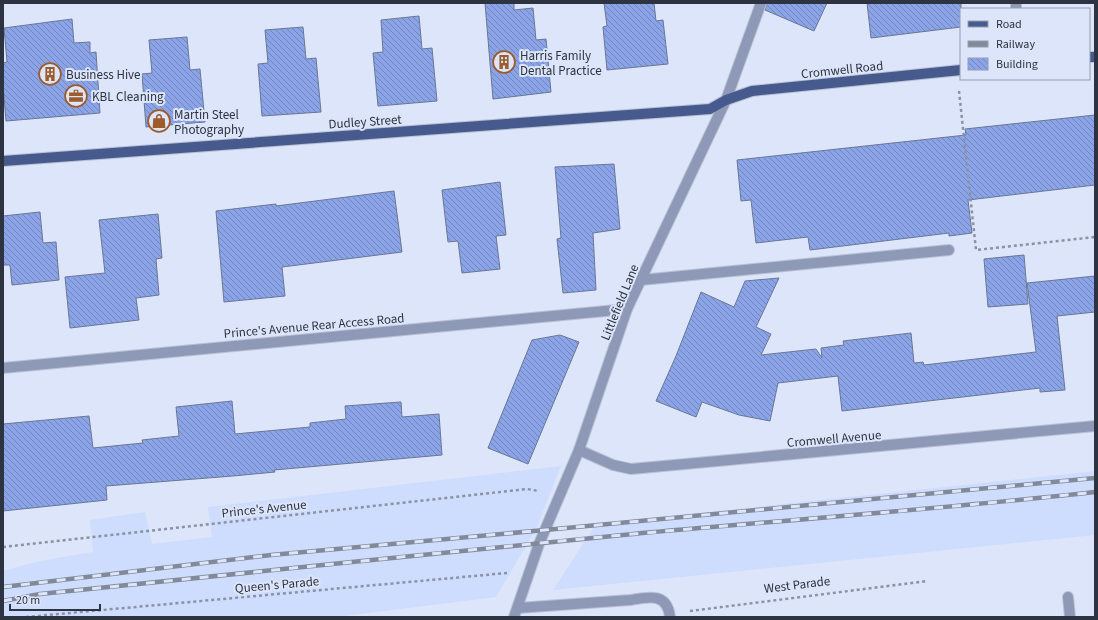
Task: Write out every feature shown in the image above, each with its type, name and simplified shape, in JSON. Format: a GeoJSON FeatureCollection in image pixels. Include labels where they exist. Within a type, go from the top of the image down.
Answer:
{"type":"FeatureCollection","features":[{"type":"Feature","properties":{"kind":"main road","name":"Cromwell Road"},"geometry":{"type":"LineString","coordinates":[[726,100],[752,91],[959,70]]}},
{"type":"Feature","properties":{"kind":"main road","name":"Dudley Street"},"geometry":{"type":"LineString","coordinates":[[3,161],[710,109],[726,100]]}},
{"type":"Feature","properties":{"kind":"street","name":"Littlefield Lane"},"geometry":{"type":"LineString","coordinates":[[516,613],[545,530],[578,450],[627,309],[726,100],[761,3]]}},
{"type":"Feature","properties":{"kind":"street"},"geometry":{"type":"LineString","coordinates":[[641,280],[949,250]]}},
{"type":"Feature","properties":{"kind":"street","name":"Prince's Avenue Rear Access Road"},"geometry":{"type":"LineString","coordinates":[[3,368],[627,309]]}},
{"type":"Feature","properties":{"kind":"street","name":"Cromwell Avenue"},"geometry":{"type":"LineString","coordinates":[[578,450],[613,465],[632,469],[1095,426]]}},
{"type":"Feature","properties":{"kind":"street"},"geometry":{"type":"LineString","coordinates":[[516,613],[649,597],[660,598],[666,603],[670,615]]}},
{"type":"Feature","properties":{"kind":"street"},"geometry":{"type":"LineString","coordinates":[[1068,597],[1070,617]]}},
{"type":"Feature","properties":{"kind":"path"},"geometry":{"type":"LineString","coordinates":[[959,70],[976,250],[1095,237]]}},
{"type":"Feature","properties":{"kind":"path","name":"Prince's Avenue"},"geometry":{"type":"LineString","coordinates":[[3,547],[527,489]]}},
{"type":"Feature","properties":{"kind":"path","name":"Queen's Parade"},"geometry":{"type":"LineString","coordinates":[[26,617],[530,571]]}},
{"type":"Feature","properties":{"kind":"path","name":"West Parade"},"geometry":{"type":"LineString","coordinates":[[670,615],[928,580]]}},
{"type":"Feature","properties":{"kind":"shaded area"},"geometry":{"type":"Polygon","coordinates":[[[561,466],[536,529],[496,597],[336,617],[3,617],[3,571],[40,561],[93,552],[90,520],[145,512],[152,544],[212,537],[208,507],[561,466]]]}},
{"type":"Feature","properties":{"kind":"shaded area"},"geometry":{"type":"Polygon","coordinates":[[[1095,471],[1095,535],[553,590],[596,524],[1095,471]]]}},
{"type":"Feature","properties":{"kind":"building"},"geometry":{"type":"Polygon","coordinates":[[[485,3],[514,3],[514,10],[533,8],[536,40],[546,39],[551,92],[493,99],[485,3]]]}},
{"type":"Feature","properties":{"kind":"building"},"geometry":{"type":"Polygon","coordinates":[[[604,3],[654,3],[656,21],[663,20],[668,64],[607,70],[603,27],[607,26],[604,3]]]}},
{"type":"Feature","properties":{"kind":"building"},"geometry":{"type":"Polygon","coordinates":[[[767,3],[827,3],[814,31],[765,10],[767,3]]]}},
{"type":"Feature","properties":{"kind":"building"},"geometry":{"type":"Polygon","coordinates":[[[867,3],[961,3],[960,27],[871,38],[867,3]]]}},
{"type":"Feature","properties":{"kind":"building"},"geometry":{"type":"Polygon","coordinates":[[[419,16],[422,49],[432,48],[437,101],[378,106],[373,53],[383,52],[381,20],[419,16]]]}},
{"type":"Feature","properties":{"kind":"building","name":"Business Hive"},"geometry":{"type":"Polygon","coordinates":[[[72,19],[74,43],[90,42],[90,53],[96,52],[100,113],[6,121],[3,63],[7,62],[4,28],[72,19]]]}},
{"type":"Feature","properties":{"kind":"building"},"geometry":{"type":"Polygon","coordinates":[[[303,27],[306,59],[316,58],[321,112],[262,116],[258,64],[268,63],[265,30],[303,27]]]}},
{"type":"Feature","properties":{"kind":"building"},"geometry":{"type":"Polygon","coordinates":[[[187,37],[190,70],[200,69],[205,122],[146,127],[142,74],[152,73],[149,40],[187,37]]]}},
{"type":"Feature","properties":{"kind":"building"},"geometry":{"type":"Polygon","coordinates":[[[1095,115],[1095,185],[968,200],[972,233],[949,236],[949,233],[810,250],[808,237],[756,243],[751,200],[741,201],[737,160],[966,135],[965,129],[1095,115]]]}},
{"type":"Feature","properties":{"kind":"building"},"geometry":{"type":"Polygon","coordinates":[[[614,164],[620,229],[593,233],[596,290],[563,293],[557,239],[561,238],[555,167],[614,164]]]}},
{"type":"Feature","properties":{"kind":"building"},"geometry":{"type":"Polygon","coordinates":[[[500,182],[506,235],[496,236],[500,269],[462,273],[458,241],[448,242],[442,190],[500,182]]]}},
{"type":"Feature","properties":{"kind":"building"},"geometry":{"type":"Polygon","coordinates":[[[394,191],[402,252],[282,267],[285,296],[224,302],[216,211],[276,204],[276,206],[394,191]]]}},
{"type":"Feature","properties":{"kind":"building"},"geometry":{"type":"Polygon","coordinates":[[[40,212],[43,243],[56,242],[59,280],[12,285],[10,265],[3,265],[3,216],[40,212]]]}},
{"type":"Feature","properties":{"kind":"building"},"geometry":{"type":"Polygon","coordinates":[[[158,214],[162,258],[156,259],[159,295],[136,298],[139,320],[70,328],[65,277],[105,273],[99,220],[158,214]]]}},
{"type":"Feature","properties":{"kind":"building"},"geometry":{"type":"Polygon","coordinates":[[[1024,255],[1028,304],[988,307],[984,259],[1024,255]]]}},
{"type":"Feature","properties":{"kind":"building"},"geometry":{"type":"Polygon","coordinates":[[[1095,276],[1095,312],[1057,316],[1065,390],[1040,392],[1040,388],[842,411],[838,376],[778,383],[770,421],[739,415],[702,402],[696,417],[656,401],[676,356],[701,292],[734,307],[745,281],[779,278],[756,327],[771,334],[761,355],[816,349],[822,358],[821,348],[844,345],[843,341],[911,333],[914,363],[923,362],[924,365],[1036,352],[1027,283],[1095,276]]]}},
{"type":"Feature","properties":{"kind":"building"},"geometry":{"type":"Polygon","coordinates":[[[560,335],[579,342],[528,464],[488,448],[532,340],[560,335]]]}},
{"type":"Feature","properties":{"kind":"building"},"geometry":{"type":"Polygon","coordinates":[[[232,401],[235,434],[310,427],[310,423],[346,419],[345,406],[401,402],[402,417],[439,414],[442,455],[274,470],[275,472],[233,476],[106,486],[107,500],[3,511],[3,424],[89,416],[93,448],[143,443],[142,440],[179,436],[176,407],[232,401]]]}},
{"type":"Feature","properties":{"kind":"railway"},"geometry":{"type":"LineString","coordinates":[[3,587],[271,555],[1095,478]]}},
{"type":"Feature","properties":{"kind":"railway"},"geometry":{"type":"LineString","coordinates":[[3,601],[40,594],[633,534],[980,504],[1095,492]]}},
{"type":"Feature","properties":{"kind":"place","name":"Harris Family Dental Practice"},"geometry":{"type":"Point","coordinates":[504,62]}},
{"type":"Feature","properties":{"kind":"place","name":"Business Hive"},"geometry":{"type":"Point","coordinates":[50,74]}},
{"type":"Feature","properties":{"kind":"place","name":"KBL Cleaning"},"geometry":{"type":"Point","coordinates":[76,96]}},
{"type":"Feature","properties":{"kind":"place","name":"Martin Steel Photography"},"geometry":{"type":"Point","coordinates":[159,121]}}]}
